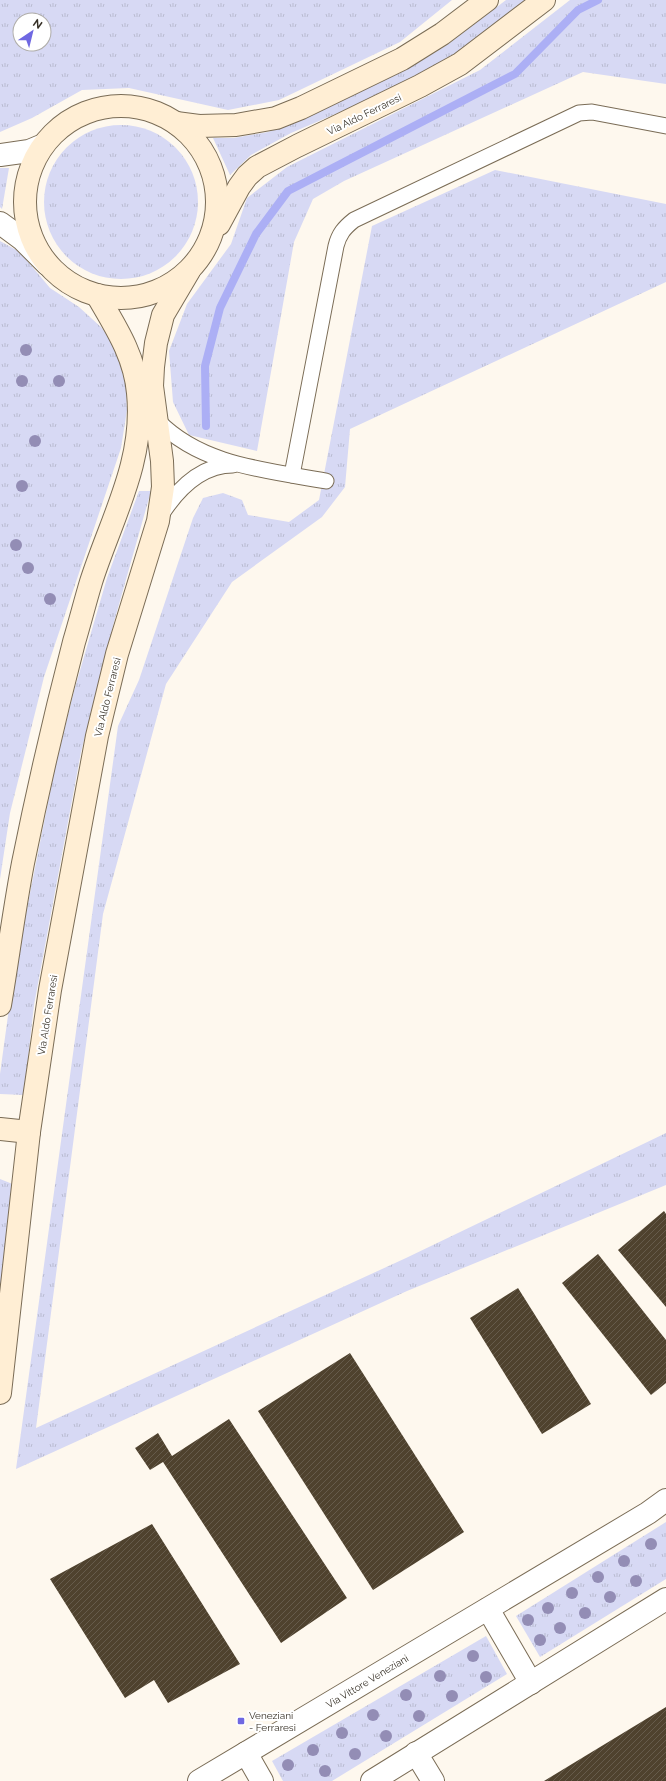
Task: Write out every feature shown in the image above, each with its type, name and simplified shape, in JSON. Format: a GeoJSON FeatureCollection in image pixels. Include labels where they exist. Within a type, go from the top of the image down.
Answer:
{"type":"FeatureCollection","features":[{"type":"Feature","properties":{"kind":"main road","name":"Via Aldo Ferraresi"},"geometry":{"type":"LineString","coordinates":[[176,123],[199,126],[236,126],[276,118],[301,108],[402,59],[442,34],[487,0]]}},
{"type":"Feature","properties":{"kind":"main road","name":"Via Aldo Ferraresi"},"geometry":{"type":"LineString","coordinates":[[0,1393],[28,1132],[50,990],[97,736],[117,654],[158,521],[163,487],[162,461],[158,421],[152,386],[156,344],[163,315],[189,271],[208,246],[236,192],[247,176],[257,167],[420,86],[460,64],[544,0]]}},
{"type":"Feature","properties":{"kind":"main road","name":"Via Aldo Ferraresi"},"geometry":{"type":"LineString","coordinates":[[189,271],[175,283],[159,291],[136,298],[117,298],[97,295],[82,290],[68,282],[47,264],[34,245],[25,213],[25,190],[30,168],[42,146],[56,130],[77,116],[103,107],[118,105],[134,106],[154,111],[176,123],[194,138],[206,156],[216,180],[218,203],[216,223],[208,246]]}},
{"type":"Feature","properties":{"kind":"main road"},"geometry":{"type":"LineString","coordinates":[[0,1005],[23,864],[74,644],[91,581],[125,492],[134,458],[138,411],[138,393],[135,372],[125,344],[97,295]]}},
{"type":"Feature","properties":{"kind":"main road"},"geometry":{"type":"LineString","coordinates":[[0,1129],[28,1132]]}},
{"type":"Feature","properties":{"kind":"street"},"geometry":{"type":"LineString","coordinates":[[0,155],[29,151],[42,146]]}},
{"type":"Feature","properties":{"kind":"street"},"geometry":{"type":"LineString","coordinates":[[0,223],[22,239],[47,264]]}},
{"type":"Feature","properties":{"kind":"street","name":"Via Vittore Veneziani"},"geometry":{"type":"LineString","coordinates":[[199,1781],[648,1513],[666,1500]]}},
{"type":"Feature","properties":{"kind":"street"},"geometry":{"type":"LineString","coordinates":[[372,1781],[666,1600]]}},
{"type":"Feature","properties":{"kind":"street"},"geometry":{"type":"LineString","coordinates":[[488,1608],[531,1683]]}},
{"type":"Feature","properties":{"kind":"street"},"geometry":{"type":"LineString","coordinates":[[246,1753],[262,1781]]}},
{"type":"Feature","properties":{"kind":"street"},"geometry":{"type":"LineString","coordinates":[[416,1754],[433,1781]]}},
{"type":"Feature","properties":{"kind":"lane"},"geometry":{"type":"LineString","coordinates":[[292,475],[336,246],[338,238],[346,226],[354,220],[579,113],[592,112],[666,126]]}},
{"type":"Feature","properties":{"kind":"lane"},"geometry":{"type":"LineString","coordinates":[[158,421],[167,431],[189,446],[215,457],[238,465],[326,481]]}},
{"type":"Feature","properties":{"kind":"lane"},"geometry":{"type":"LineString","coordinates":[[158,521],[179,490],[200,474],[222,465],[238,465]]}},
{"type":"Feature","properties":{"kind":"green space"},"geometry":{"type":"Polygon","coordinates":[[[0,0],[452,0],[400,42],[279,100],[228,110],[129,88],[82,90],[32,118],[0,132],[0,0]]]}},
{"type":"Feature","properties":{"kind":"green space"},"geometry":{"type":"Polygon","coordinates":[[[506,0],[526,0],[474,43],[410,82],[291,133],[251,155],[230,175],[213,138],[234,138],[268,132],[303,119],[409,68],[447,45],[506,0]]]}},
{"type":"Feature","properties":{"kind":"green space"},"geometry":{"type":"Polygon","coordinates":[[[570,0],[666,0],[666,84],[583,72],[344,181],[313,199],[294,242],[257,451],[189,435],[173,402],[169,351],[187,304],[231,244],[247,198],[287,167],[480,70],[570,0]]]}},
{"type":"Feature","properties":{"kind":"green space"},"geometry":{"type":"Polygon","coordinates":[[[113,125],[129,125],[151,131],[176,147],[192,172],[197,187],[197,217],[192,232],[176,257],[164,266],[143,276],[129,279],[113,279],[99,276],[85,270],[72,262],[61,251],[47,224],[44,210],[44,194],[47,180],[53,166],[61,153],[72,142],[99,128],[113,125]]]}},
{"type":"Feature","properties":{"kind":"green space"},"geometry":{"type":"Polygon","coordinates":[[[0,168],[9,168],[2,209],[0,207],[0,168]]]}},
{"type":"Feature","properties":{"kind":"green space"},"geometry":{"type":"Polygon","coordinates":[[[495,170],[666,204],[666,282],[350,429],[345,487],[322,517],[232,582],[166,684],[103,914],[36,1428],[406,1258],[666,1133],[666,1185],[407,1291],[16,1469],[118,726],[139,680],[193,518],[203,498],[223,493],[242,500],[248,515],[289,522],[319,500],[372,226],[495,170]]]}},
{"type":"Feature","properties":{"kind":"green space"},"geometry":{"type":"Polygon","coordinates":[[[0,241],[20,252],[50,288],[79,307],[102,328],[116,347],[126,380],[127,410],[121,448],[44,677],[10,813],[0,879],[0,241]]]}},
{"type":"Feature","properties":{"kind":"green space"},"geometry":{"type":"Polygon","coordinates":[[[139,491],[151,491],[114,622],[81,752],[34,1005],[24,1095],[0,1094],[0,1074],[13,979],[55,767],[74,691],[107,578],[139,491]]]}},
{"type":"Feature","properties":{"kind":"green space"},"geometry":{"type":"Polygon","coordinates":[[[0,1179],[15,1185],[0,1306],[0,1179]]]}},
{"type":"Feature","properties":{"kind":"green space"},"geometry":{"type":"Polygon","coordinates":[[[666,1522],[666,1579],[540,1657],[516,1616],[666,1522]]]}},
{"type":"Feature","properties":{"kind":"green space"},"geometry":{"type":"Polygon","coordinates":[[[486,1636],[507,1674],[332,1781],[283,1781],[272,1761],[486,1636]]]}},
{"type":"Feature","properties":{"kind":"building"},"geometry":{"type":"Polygon","coordinates":[[[664,1211],[666,1214],[666,1307],[618,1250],[664,1211]]]}},
{"type":"Feature","properties":{"kind":"building"},"geometry":{"type":"Polygon","coordinates":[[[598,1254],[666,1340],[666,1383],[651,1395],[562,1283],[598,1254]]]}},
{"type":"Feature","properties":{"kind":"building"},"geometry":{"type":"Polygon","coordinates":[[[518,1288],[591,1404],[542,1434],[470,1318],[518,1288]]]}},
{"type":"Feature","properties":{"kind":"building"},"geometry":{"type":"Polygon","coordinates":[[[350,1353],[464,1532],[373,1590],[258,1411],[350,1353]]]}},
{"type":"Feature","properties":{"kind":"building"},"geometry":{"type":"Polygon","coordinates":[[[229,1419],[347,1598],[281,1643],[163,1462],[150,1470],[135,1448],[158,1433],[172,1456],[229,1419]]]}},
{"type":"Feature","properties":{"kind":"building"},"geometry":{"type":"Polygon","coordinates":[[[152,1524],[240,1664],[168,1703],[154,1680],[125,1698],[50,1579],[152,1524]]]}},
{"type":"Feature","properties":{"kind":"building"},"geometry":{"type":"Polygon","coordinates":[[[666,1707],[666,1781],[544,1781],[666,1707]]]}},
{"type":"Feature","properties":{"kind":"waterway"},"geometry":{"type":"LineString","coordinates":[[206,426],[205,366],[220,308],[256,234],[288,191],[515,74],[578,10],[598,0]]}},
{"type":"Feature","properties":{"kind":"place","name":"Veneziani - Ferraresi"},"geometry":{"type":"Point","coordinates":[241,1721]}}]}
